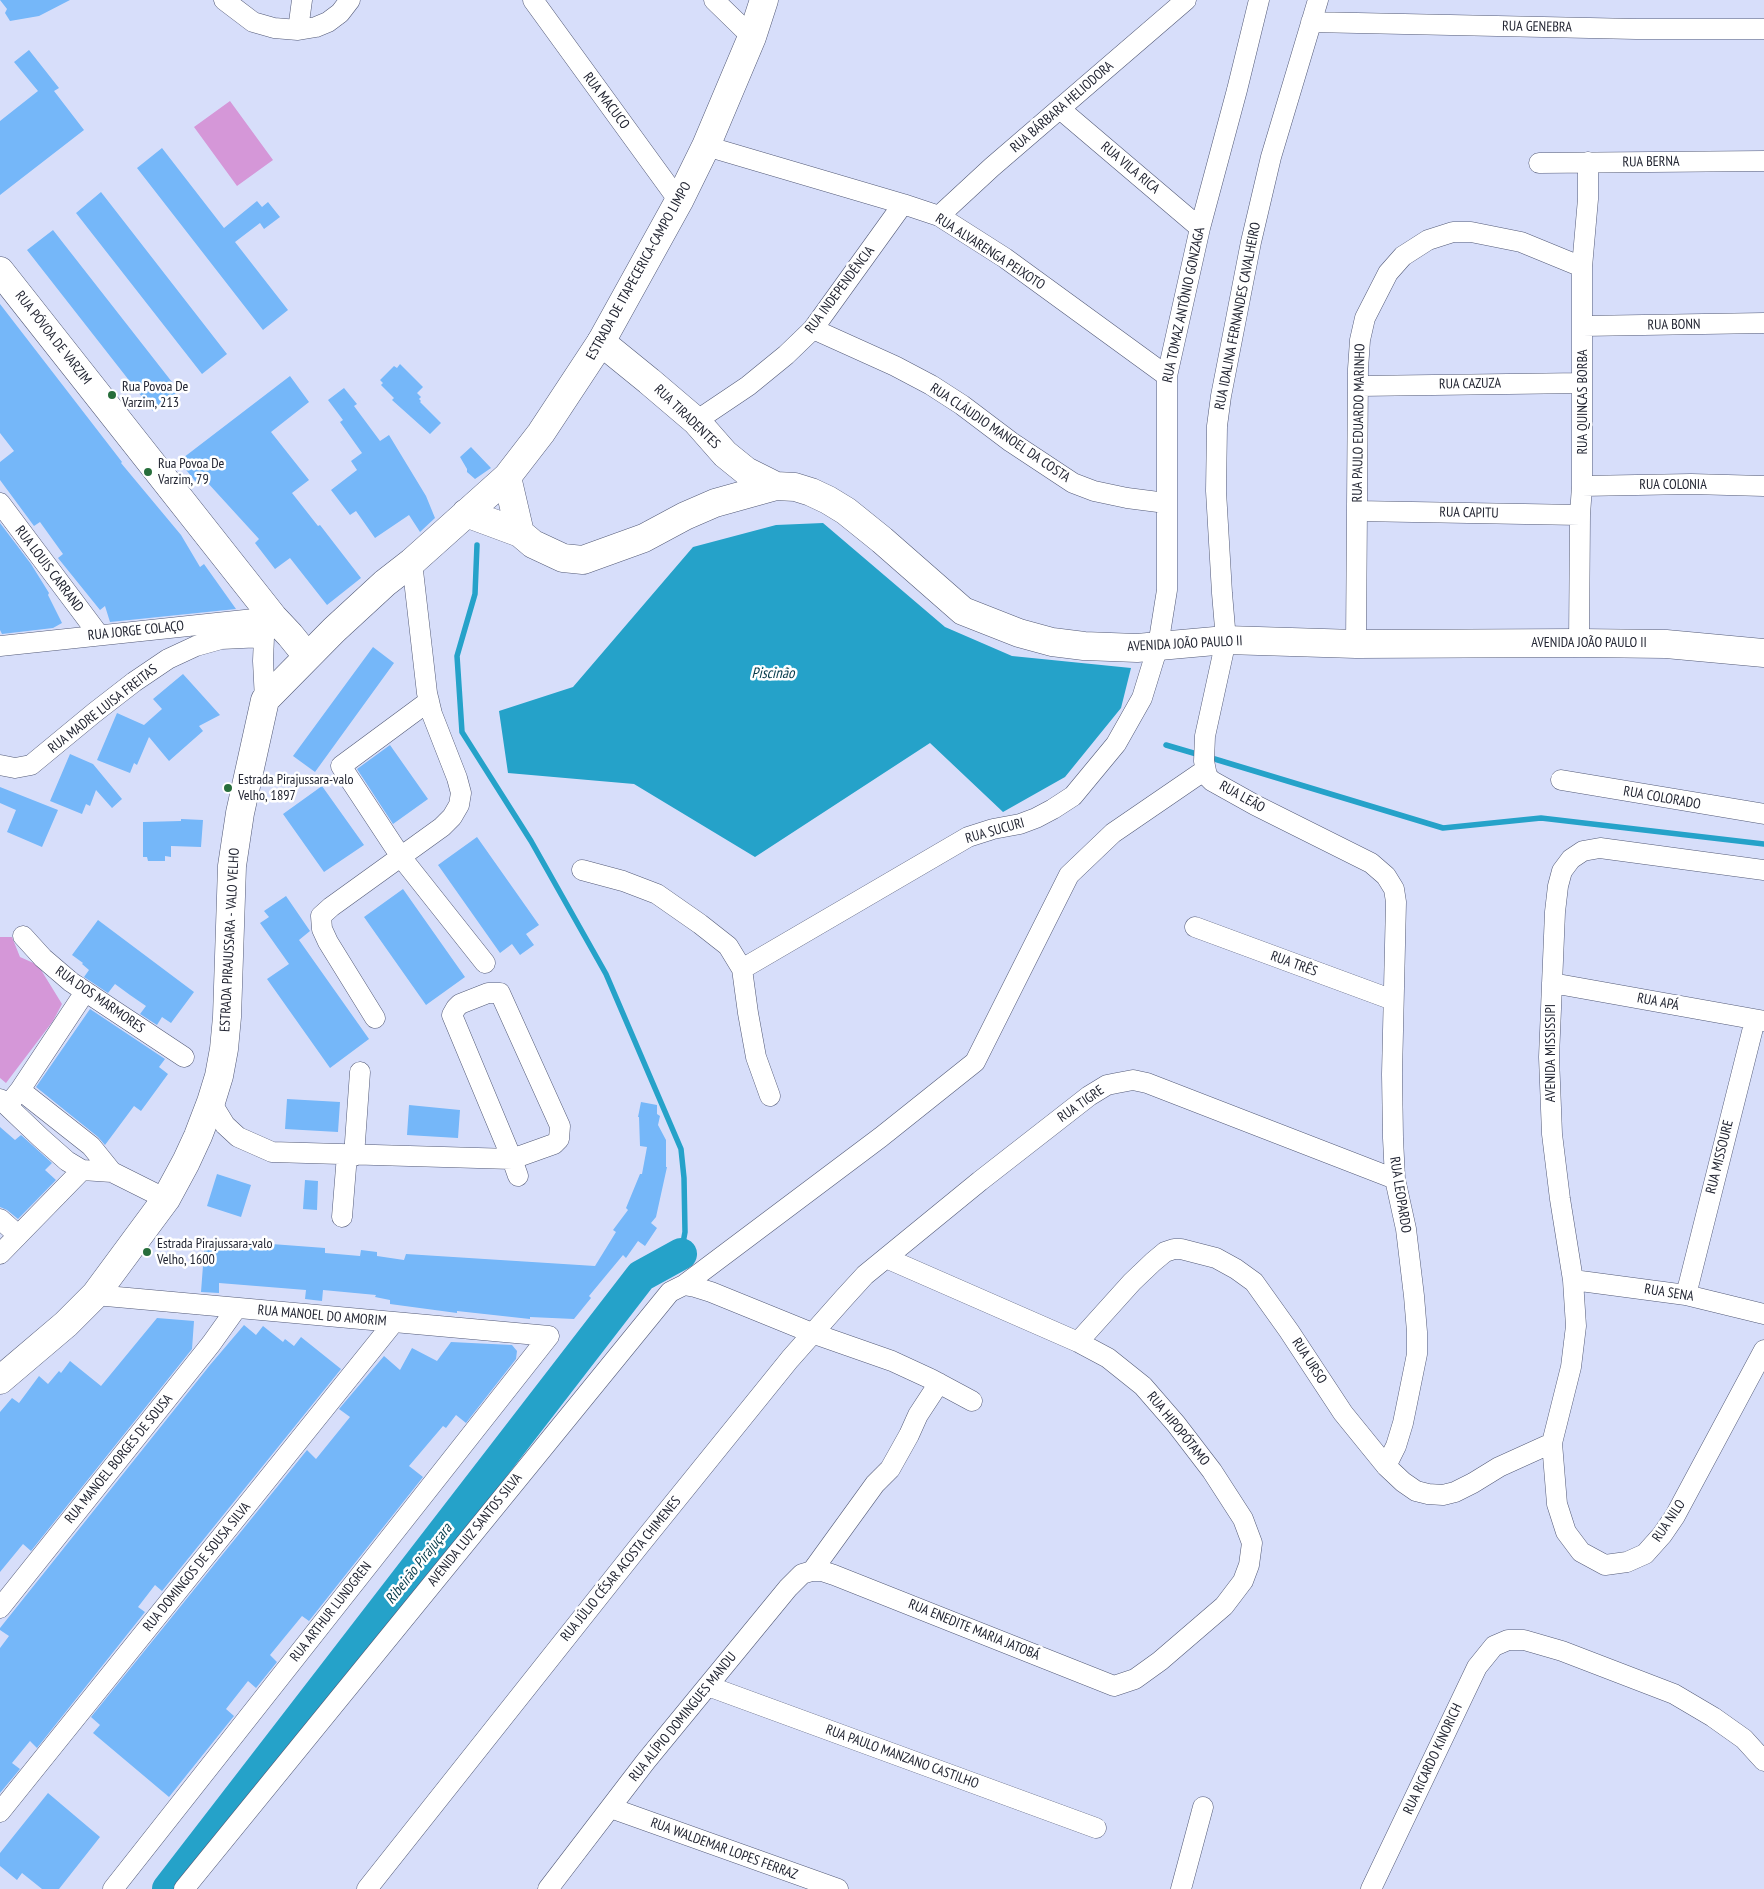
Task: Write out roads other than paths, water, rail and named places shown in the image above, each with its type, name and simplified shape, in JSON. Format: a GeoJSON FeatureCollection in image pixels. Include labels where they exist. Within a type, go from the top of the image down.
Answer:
{"type":"FeatureCollection","features":[{"type":"Feature","properties":{"kind":"main road","name":"ESTRADA DE ITAPECERICA-CAMPO LIMPO"},"geometry":{"type":"LineString","coordinates":[[466,513],[507,477],[541,433],[601,342],[679,201],[706,146],[752,37],[764,0]]}},
{"type":"Feature","properties":{"kind":"main road","name":"RUA PÓVOA DE VARZIM"},"geometry":{"type":"LineString","coordinates":[[0,271],[268,627],[290,635],[307,656]]}},
{"type":"Feature","properties":{"kind":"main road","name":"RUA TIRADENTES"},"geometry":{"type":"LineString","coordinates":[[601,342],[696,421],[746,471],[776,486]]}},
{"type":"Feature","properties":{"kind":"main road"},"geometry":{"type":"LineString","coordinates":[[715,503],[723,493],[733,460]]}},
{"type":"Feature","properties":{"kind":"main road"},"geometry":{"type":"LineString","coordinates":[[507,477],[520,533]]}},
{"type":"Feature","properties":{"kind":"main road","name":"AVENIDA JOÃO PAULO II"},"geometry":{"type":"LineString","coordinates":[[466,513],[520,533],[533,544],[563,558],[583,560],[644,538],[685,516],[715,503],[776,486],[795,487],[810,492],[846,511],[963,611],[1019,633],[1052,642],[1114,648],[1166,646],[1218,640],[1356,644],[1666,644],[1764,653]]}},
{"type":"Feature","properties":{"kind":"main road"},"geometry":{"type":"LineString","coordinates":[[265,700],[307,656],[385,583],[412,562],[466,513]]}},
{"type":"Feature","properties":{"kind":"main road","name":"ESTRADA PIRAJUSSARA - VALO VELHO"},"geometry":{"type":"LineString","coordinates":[[0,1380],[59,1330],[95,1295],[166,1199],[186,1162],[211,1102],[219,1076],[227,1017],[232,866],[240,813],[265,700]]}},
{"type":"Feature","properties":{"kind":"street"},"geometry":{"type":"LineString","coordinates":[[224,0],[253,22],[274,28],[298,30],[316,27],[328,22],[340,13],[350,0]]}},
{"type":"Feature","properties":{"kind":"street"},"geometry":{"type":"LineString","coordinates":[[298,30],[302,0]]}},
{"type":"Feature","properties":{"kind":"street","name":"RUA MACUCO"},"geometry":{"type":"LineString","coordinates":[[533,0],[679,201]]}},
{"type":"Feature","properties":{"kind":"street"},"geometry":{"type":"LineString","coordinates":[[714,0],[752,37]]}},
{"type":"Feature","properties":{"kind":"street","name":"RUA BÁRBARA HELIODORA"},"geometry":{"type":"LineString","coordinates":[[939,216],[992,167],[1186,0]]}},
{"type":"Feature","properties":{"kind":"street","name":"RUA TOMAZ ANTÔNIO GONZAGA"},"geometry":{"type":"LineString","coordinates":[[1166,646],[1167,376],[1200,228],[1259,0]]}},
{"type":"Feature","properties":{"kind":"street","name":"RUA IDALINA FERNANDES CAVALHEIRO"},"geometry":{"type":"LineString","coordinates":[[1218,640],[1222,593],[1216,491],[1217,426],[1221,396],[1251,242],[1269,166],[1318,0]]}},
{"type":"Feature","properties":{"kind":"street","name":"RUA GENEBRA"},"geometry":{"type":"LineString","coordinates":[[1311,22],[1636,29],[1764,29]]}},
{"type":"Feature","properties":{"kind":"street","name":"RUA VILA RICA"},"geometry":{"type":"LineString","coordinates":[[1060,109],[1200,228]]}},
{"type":"Feature","properties":{"kind":"street","name":"RUA ALVARENGA PEIXOTO"},"geometry":{"type":"LineString","coordinates":[[706,146],[939,216],[1005,258],[1167,376]]}},
{"type":"Feature","properties":{"kind":"street","name":"RUA BERNA"},"geometry":{"type":"LineString","coordinates":[[1539,163],[1764,161]]}},
{"type":"Feature","properties":{"kind":"street","name":"RUA QUINCAS BORBA"},"geometry":{"type":"LineString","coordinates":[[1579,643],[1582,486],[1582,267],[1588,199],[1588,162]]}},
{"type":"Feature","properties":{"kind":"street","name":"RUA INDEPENDÊNCIA"},"geometry":{"type":"LineString","coordinates":[[696,421],[748,386],[786,355],[813,329],[903,204]]}},
{"type":"Feature","properties":{"kind":"street","name":"RUA PAULO EDUARDO MARINHO"},"geometry":{"type":"LineString","coordinates":[[1356,644],[1358,370],[1360,340],[1371,304],[1388,273],[1403,256],[1428,240],[1453,232],[1492,235],[1521,242],[1582,267]]}},
{"type":"Feature","properties":{"kind":"street","name":"RUA BONN"},"geometry":{"type":"LineString","coordinates":[[1583,326],[1764,323]]}},
{"type":"Feature","properties":{"kind":"street","name":"RUA CLÁUDIO MANOEL DA COSTA"},"geometry":{"type":"LineString","coordinates":[[813,329],[931,385],[1073,483],[1127,498],[1166,503]]}},
{"type":"Feature","properties":{"kind":"street","name":"RUA CAZUZA"},"geometry":{"type":"LineString","coordinates":[[1359,386],[1582,383]]}},
{"type":"Feature","properties":{"kind":"street","name":"RUA COLONIA"},"geometry":{"type":"LineString","coordinates":[[1582,486],[1691,484],[1764,486]]}},
{"type":"Feature","properties":{"kind":"street","name":"RUA LOUIS CARRAND"},"geometry":{"type":"LineString","coordinates":[[0,503],[99,635]]}},
{"type":"Feature","properties":{"kind":"street","name":"RUA CAPITU"},"geometry":{"type":"LineString","coordinates":[[1357,511],[1580,515]]}},
{"type":"Feature","properties":{"kind":"street"},"geometry":{"type":"LineString","coordinates":[[375,1018],[328,942],[320,922],[321,916],[442,827],[452,817],[459,805],[461,793],[458,778],[439,735],[429,701],[412,562]]}},
{"type":"Feature","properties":{"kind":"street"},"geometry":{"type":"LineString","coordinates":[[265,700],[263,661],[268,627]]}},
{"type":"Feature","properties":{"kind":"street","name":"RUA JORGE COLAÇO"},"geometry":{"type":"LineString","coordinates":[[0,646],[99,635],[268,627]]}},
{"type":"Feature","properties":{"kind":"street","name":"RUA MADRE LUISA FREITAS"},"geometry":{"type":"LineString","coordinates":[[0,765],[14,768],[31,765],[134,682],[168,659],[196,646],[268,627]]}},
{"type":"Feature","properties":{"kind":"street"},"geometry":{"type":"LineString","coordinates":[[1205,770],[1205,736],[1218,640]]}},
{"type":"Feature","properties":{"kind":"street","name":"RUA SUCURI"},"geometry":{"type":"LineString","coordinates":[[742,969],[968,837],[1036,818],[1073,796],[1116,744],[1142,698],[1166,646]]}},
{"type":"Feature","properties":{"kind":"street"},"geometry":{"type":"LineString","coordinates":[[429,701],[341,766],[401,857],[485,963]]}},
{"type":"Feature","properties":{"kind":"street","name":"RUA LEÃO"},"geometry":{"type":"LineString","coordinates":[[1205,770],[1207,776],[1212,781],[1254,805],[1371,863],[1386,876],[1394,889]]}},
{"type":"Feature","properties":{"kind":"street","name":"AVENIDA LUIZ SANTOS SILVA"},"geometry":{"type":"LineString","coordinates":[[184,1889],[663,1298],[684,1285],[881,1137],[975,1062],[1070,875],[1113,833],[1205,770]]}},
{"type":"Feature","properties":{"kind":"street","name":"RUA COLORADO"},"geometry":{"type":"LineString","coordinates":[[1561,780],[1764,814]]}},
{"type":"Feature","properties":{"kind":"street","name":"AVENIDA MISSISSIPI"},"geometry":{"type":"LineString","coordinates":[[1552,1443],[1571,1368],[1576,1326],[1573,1280],[1552,1134],[1549,1057],[1558,886],[1562,871],[1572,859],[1583,851],[1600,848],[1764,870]]}},
{"type":"Feature","properties":{"kind":"street"},"geometry":{"type":"LineString","coordinates":[[582,870],[623,881],[657,894],[728,946],[742,969],[756,1057],[770,1096]]}},
{"type":"Feature","properties":{"kind":"street","name":"RUA LEOPARDO"},"geometry":{"type":"LineString","coordinates":[[1386,1466],[1396,1446],[1403,1423],[1417,1354],[1414,1296],[1406,1229],[1395,1179],[1392,1101],[1396,902],[1394,889]]}},
{"type":"Feature","properties":{"kind":"street","name":"RUA TRÊS"},"geometry":{"type":"LineString","coordinates":[[1195,927],[1393,1000]]}},
{"type":"Feature","properties":{"kind":"street","name":"RUA DOS MARMORES"},"geometry":{"type":"LineString","coordinates":[[23,936],[59,973],[184,1057]]}},
{"type":"Feature","properties":{"kind":"street","name":"RUA APÁ"},"geometry":{"type":"LineString","coordinates":[[1552,983],[1759,1021]]}},
{"type":"Feature","properties":{"kind":"street"},"geometry":{"type":"LineString","coordinates":[[85,992],[20,1090],[3,1102],[41,1138],[82,1170],[112,1172],[166,1199]]}},
{"type":"Feature","properties":{"kind":"street"},"geometry":{"type":"LineString","coordinates":[[211,1102],[224,1125],[238,1137],[272,1152],[515,1168],[554,1144],[559,1139],[560,1126],[500,993],[488,993],[460,1004],[452,1016],[515,1168]]}},
{"type":"Feature","properties":{"kind":"street","name":"RUA MISSOURE"},"geometry":{"type":"LineString","coordinates":[[1686,1295],[1759,1021]]}},
{"type":"Feature","properties":{"kind":"street"},"geometry":{"type":"LineString","coordinates":[[342,1217],[360,1072]]}},
{"type":"Feature","properties":{"kind":"street","name":"RUA TIGRE"},"geometry":{"type":"LineString","coordinates":[[886,1258],[980,1181],[1089,1096],[1108,1085],[1118,1082],[1133,1080],[1147,1083],[1395,1179]]}},
{"type":"Feature","properties":{"kind":"street"},"geometry":{"type":"LineString","coordinates":[[20,1090],[91,1146],[112,1172]]}},
{"type":"Feature","properties":{"kind":"street"},"geometry":{"type":"LineString","coordinates":[[0,1254],[82,1170]]}},
{"type":"Feature","properties":{"kind":"street"},"geometry":{"type":"LineString","coordinates":[[0,1219],[18,1235]]}},
{"type":"Feature","properties":{"kind":"street","name":"RUA URSO"},"geometry":{"type":"LineString","coordinates":[[1078,1342],[1132,1282],[1165,1252],[1181,1249],[1216,1258],[1254,1282],[1343,1413],[1386,1466],[1416,1491],[1443,1495],[1455,1492],[1499,1467],[1552,1443]]}},
{"type":"Feature","properties":{"kind":"street","name":"RUA JÚLIO CÉSAR ACOSTA CHIMENES"},"geometry":{"type":"LineString","coordinates":[[367,1889],[639,1546],[812,1333],[865,1275],[886,1258]]}},
{"type":"Feature","properties":{"kind":"street","name":"RUA HIPOPÓTAMO"},"geometry":{"type":"LineString","coordinates":[[886,1258],[1078,1342],[1108,1358],[1148,1392],[1212,1471],[1243,1519],[1252,1543],[1250,1565],[1243,1581],[1224,1606],[1160,1661],[1135,1679],[1114,1686]]}},
{"type":"Feature","properties":{"kind":"street","name":"RUA SENA"},"geometry":{"type":"LineString","coordinates":[[1573,1280],[1686,1295],[1764,1314]]}},
{"type":"Feature","properties":{"kind":"street"},"geometry":{"type":"LineString","coordinates":[[684,1285],[711,1292],[812,1333],[892,1361],[939,1383],[972,1402]]}},
{"type":"Feature","properties":{"kind":"street","name":"RUA MANOEL DO AMORIM"},"geometry":{"type":"LineString","coordinates":[[95,1295],[550,1336]]}},
{"type":"Feature","properties":{"kind":"street","name":"RUA MANOEL BORGES DE SOUSA"},"geometry":{"type":"LineString","coordinates":[[0,1608],[205,1352],[236,1309]]}},
{"type":"Feature","properties":{"kind":"street","name":"RUA DOMINGOS DE SOUSA SILVA"},"geometry":{"type":"LineString","coordinates":[[0,1812],[394,1322]]}},
{"type":"Feature","properties":{"kind":"street","name":"RUA ARTHUR LUNDGREN"},"geometry":{"type":"LineString","coordinates":[[113,1889],[550,1336]]}},
{"type":"Feature","properties":{"kind":"street","name":"RUA NILO"},"geometry":{"type":"LineString","coordinates":[[1552,1443],[1557,1504],[1566,1532],[1581,1552],[1605,1565],[1628,1562],[1645,1554],[1662,1535],[1675,1516],[1764,1350]]}},
{"type":"Feature","properties":{"kind":"street"},"geometry":{"type":"LineString","coordinates":[[812,1571],[875,1484],[890,1469],[910,1435],[918,1415],[939,1383]]}},
{"type":"Feature","properties":{"kind":"street","name":"RUA ENEDITE MARIA JATOBÁ"},"geometry":{"type":"LineString","coordinates":[[812,1571],[822,1571],[834,1575],[1114,1686]]}},
{"type":"Feature","properties":{"kind":"street","name":"RUA ALÍPIO DOMINGUES MANDU"},"geometry":{"type":"LineString","coordinates":[[548,1889],[646,1761],[788,1588],[802,1574],[812,1571]]}},
{"type":"Feature","properties":{"kind":"street","name":"RUA RICARDO KINORICH"},"geometry":{"type":"LineString","coordinates":[[1371,1889],[1477,1667],[1494,1646],[1508,1640],[1524,1640],[1562,1651],[1674,1694],[1713,1717],[1744,1739],[1764,1761]]}},
{"type":"Feature","properties":{"kind":"street","name":"RUA PAULO MANZANO CASTILHO"},"geometry":{"type":"LineString","coordinates":[[708,1686],[1096,1828]]}},
{"type":"Feature","properties":{"kind":"street"},"geometry":{"type":"LineString","coordinates":[[1181,1889],[1203,1807]]}},
{"type":"Feature","properties":{"kind":"street","name":"RUA WALDEMAR LOPES FERRAZ"},"geometry":{"type":"LineString","coordinates":[[611,1808],[838,1889]]}},
{"type":"Feature","properties":{"kind":"water","name":"Piscinão"},"geometry":{"type":"Polygon","coordinates":[[[823,523],[945,627],[1012,656],[1131,668],[1121,708],[1065,777],[1003,812],[930,743],[755,857],[634,784],[508,773],[499,711],[573,687],[693,547],[776,525],[823,523]]]}},
{"type":"Feature","properties":{"kind":"waterway"},"geometry":{"type":"LineString","coordinates":[[477,545],[475,594],[457,656],[462,732],[531,841],[606,974],[681,1149],[684,1178],[685,1232],[681,1254]]}},
{"type":"Feature","properties":{"kind":"waterway"},"geometry":{"type":"LineString","coordinates":[[1166,745],[1200,755]]}},
{"type":"Feature","properties":{"kind":"waterway"},"geometry":{"type":"LineString","coordinates":[[1208,757],[1443,828],[1541,818],[1764,844]]}},
{"type":"Feature","properties":{"kind":"waterway","name":"Ribeirão Pirajuçara"},"geometry":{"type":"LineString","coordinates":[[168,1889],[641,1276],[681,1254]]}},
{"type":"Feature","properties":{"kind":"place","name":"Rua Povoa De Varzim, 213"},"geometry":{"type":"Point","coordinates":[112,395]}},
{"type":"Feature","properties":{"kind":"place","name":"Rua Povoa De Varzim, 79"},"geometry":{"type":"Point","coordinates":[148,472]}},
{"type":"Feature","properties":{"kind":"place","name":"Estrada Pirajussara-valo Velho, 1897"},"geometry":{"type":"Point","coordinates":[228,788]}},
{"type":"Feature","properties":{"kind":"place","name":"Estrada Pirajussara-valo Velho, 1600"},"geometry":{"type":"Point","coordinates":[147,1252]}}]}
